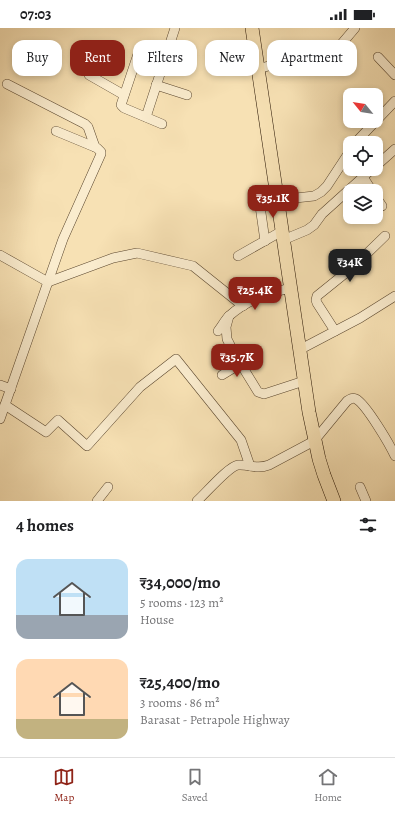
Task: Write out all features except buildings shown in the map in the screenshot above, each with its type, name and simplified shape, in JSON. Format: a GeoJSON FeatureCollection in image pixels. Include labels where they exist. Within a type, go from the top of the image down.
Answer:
{"type":"FeatureCollection","features":[{"type":"Feature","properties":{"kind":"highway"},"geometry":{"type":"LineString","coordinates":[[252,28],[254,40]]}},
{"type":"Feature","properties":{"kind":"highway"},"geometry":{"type":"LineString","coordinates":[[259,76],[299,350],[314,440],[324,475],[334,501]]}},
{"type":"Feature","properties":{"kind":"street"},"geometry":{"type":"LineString","coordinates":[[171,40],[175,28]]}},
{"type":"Feature","properties":{"kind":"street"},"geometry":{"type":"LineString","coordinates":[[345,40],[355,28]]}},
{"type":"Feature","properties":{"kind":"street"},"geometry":{"type":"LineString","coordinates":[[378,57],[395,75]]}},
{"type":"Feature","properties":{"kind":"street"},"geometry":{"type":"LineString","coordinates":[[133,69],[121,105],[122,107],[162,124]]}},
{"type":"Feature","properties":{"kind":"street"},"geometry":{"type":"LineString","coordinates":[[91,76],[124,95]]}},
{"type":"Feature","properties":{"kind":"street"},"geometry":{"type":"LineString","coordinates":[[146,117],[159,76]]}},
{"type":"Feature","properties":{"kind":"street"},"geometry":{"type":"LineString","coordinates":[[7,84],[85,124],[88,127],[95,147]]}},
{"type":"Feature","properties":{"kind":"street"},"geometry":{"type":"LineString","coordinates":[[156,85],[187,95]]}},
{"type":"Feature","properties":{"kind":"street"},"geometry":{"type":"LineString","coordinates":[[362,136],[395,101]]}},
{"type":"Feature","properties":{"kind":"street"},"geometry":{"type":"LineString","coordinates":[[0,419],[63,239],[101,154],[100,149],[56,131]]}},
{"type":"Feature","properties":{"kind":"street"},"geometry":{"type":"LineString","coordinates":[[383,160],[395,149]]}},
{"type":"Feature","properties":{"kind":"street"},"geometry":{"type":"LineString","coordinates":[[277,200],[314,196],[321,192],[327,186],[343,162]]}},
{"type":"Feature","properties":{"kind":"street"},"geometry":{"type":"LineString","coordinates":[[238,256],[265,241],[282,235],[307,230],[314,225],[322,214],[363,177],[368,184]]}},
{"type":"Feature","properties":{"kind":"street"},"geometry":{"type":"LineString","coordinates":[[260,199],[265,241]]}},
{"type":"Feature","properties":{"kind":"street"},"geometry":{"type":"LineString","coordinates":[[334,331],[317,303],[317,296],[353,267],[385,236]]}},
{"type":"Feature","properties":{"kind":"street"},"geometry":{"type":"LineString","coordinates":[[0,255],[48,282],[113,258],[137,252],[193,266],[243,306]]}},
{"type":"Feature","properties":{"kind":"street"},"geometry":{"type":"LineString","coordinates":[[218,331],[229,316],[243,306],[262,296],[290,288]]}},
{"type":"Feature","properties":{"kind":"street"},"geometry":{"type":"LineString","coordinates":[[299,350],[360,318],[395,296]]}},
{"type":"Feature","properties":{"kind":"street"},"geometry":{"type":"LineString","coordinates":[[229,316],[226,327],[227,339],[240,364],[260,393],[264,394],[304,381]]}},
{"type":"Feature","properties":{"kind":"street"},"geometry":{"type":"LineString","coordinates":[[5,405],[46,432],[58,420],[87,446],[140,387],[176,359],[240,440],[250,466]]}},
{"type":"Feature","properties":{"kind":"street"},"geometry":{"type":"LineString","coordinates":[[222,375],[240,364]]}},
{"type":"Feature","properties":{"kind":"street"},"geometry":{"type":"LineString","coordinates":[[0,385],[11,389]]}},
{"type":"Feature","properties":{"kind":"street"},"geometry":{"type":"LineString","coordinates":[[197,501],[234,466],[243,465],[262,468],[314,440],[347,401],[352,398],[356,399],[367,411],[389,443],[395,456]]}},
{"type":"Feature","properties":{"kind":"street"},"geometry":{"type":"LineString","coordinates":[[97,501],[108,487]]}},
{"type":"Feature","properties":{"kind":"street"},"geometry":{"type":"LineString","coordinates":[[360,488],[366,501]]}}]}
